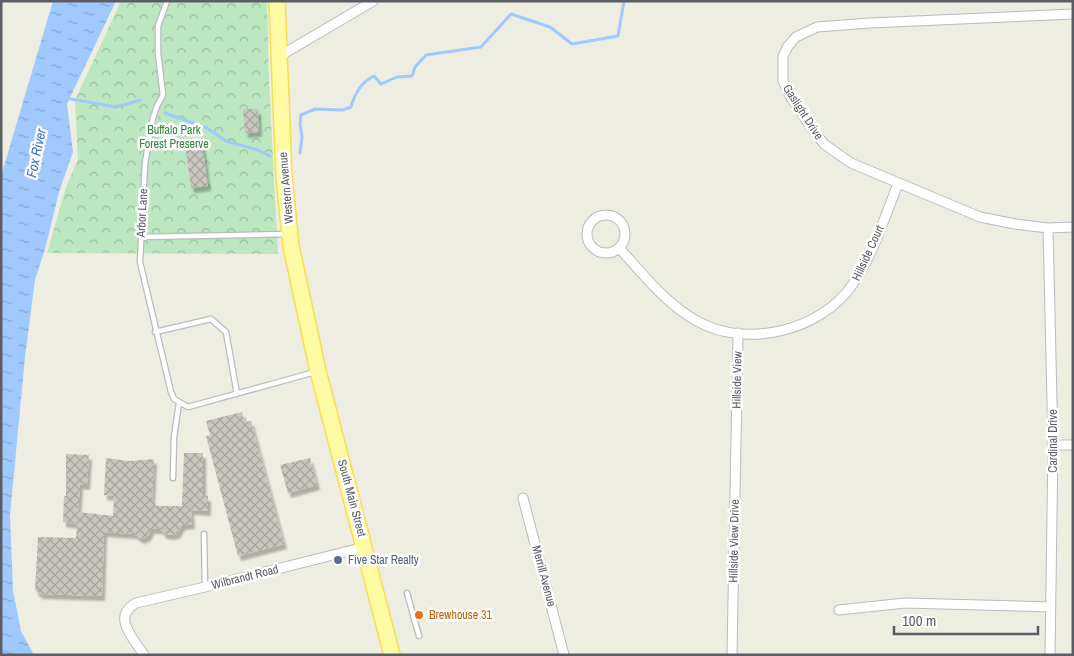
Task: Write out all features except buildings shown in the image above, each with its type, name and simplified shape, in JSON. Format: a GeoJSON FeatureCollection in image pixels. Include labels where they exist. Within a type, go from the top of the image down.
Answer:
{"type":"FeatureCollection","features":[{"type":"Feature","properties":{"kind":"main road","name":"Western Avenue"},"geometry":{"type":"LineString","coordinates":[[277,1],[284,177],[290,234],[318,371]]}},
{"type":"Feature","properties":{"kind":"main road","name":"South Main Street"},"geometry":{"type":"LineString","coordinates":[[318,371],[392,655]]}},
{"type":"Feature","properties":{"kind":"street"},"geometry":{"type":"LineString","coordinates":[[278,58],[373,1]]}},
{"type":"Feature","properties":{"kind":"street","name":"Gaslight Drive"},"geometry":{"type":"LineString","coordinates":[[1073,14],[817,26],[796,37],[788,46],[783,56],[783,81],[790,96],[824,144],[851,163],[980,217],[1048,228],[1073,227]]}},
{"type":"Feature","properties":{"kind":"street","name":"Hillside Court"},"geometry":{"type":"LineString","coordinates":[[620,249],[662,295],[697,322],[718,330],[738,333],[766,333],[792,328],[815,318],[836,304],[853,284],[867,260],[898,184]]}},
{"type":"Feature","properties":{"kind":"street"},"geometry":{"type":"LineString","coordinates":[[607,214],[621,221],[625,227],[626,235],[620,249],[606,254],[592,248],[588,241],[587,233],[588,226],[593,220],[607,214]]}},
{"type":"Feature","properties":{"kind":"street","name":"Cardinal Drive"},"geometry":{"type":"LineString","coordinates":[[1048,228],[1054,445],[1050,655]]}},
{"type":"Feature","properties":{"kind":"street","name":"Hillside View"},"geometry":{"type":"LineString","coordinates":[[736,427],[738,333]]}},
{"type":"Feature","properties":{"kind":"street","name":"Hillside View Drive"},"geometry":{"type":"LineString","coordinates":[[732,655],[736,427]]}},
{"type":"Feature","properties":{"kind":"street"},"geometry":{"type":"LineString","coordinates":[[1054,445],[1073,445]]}},
{"type":"Feature","properties":{"kind":"street","name":"Merrill Avenue"},"geometry":{"type":"LineString","coordinates":[[523,498],[564,655]]}},
{"type":"Feature","properties":{"kind":"street","name":"Wilbrandt Road"},"geometry":{"type":"LineString","coordinates":[[144,655],[126,627],[124,615],[130,606],[141,601],[205,587],[364,546]]}},
{"type":"Feature","properties":{"kind":"street"},"geometry":{"type":"LineString","coordinates":[[839,610],[906,603],[1050,607]]}},
{"type":"Feature","properties":{"kind":"lane","name":"Arbor Lane"},"geometry":{"type":"LineString","coordinates":[[167,1],[158,26],[158,53],[162,95],[153,118],[145,163],[140,262],[155,332],[171,392],[174,399],[179,403]]}},
{"type":"Feature","properties":{"kind":"lane"},"geometry":{"type":"LineString","coordinates":[[140,237],[290,234]]}},
{"type":"Feature","properties":{"kind":"lane"},"geometry":{"type":"LineString","coordinates":[[155,332],[211,319],[226,332],[238,394]]}},
{"type":"Feature","properties":{"kind":"lane"},"geometry":{"type":"LineString","coordinates":[[173,478],[174,438],[179,403],[188,407],[318,371]]}},
{"type":"Feature","properties":{"kind":"lane"},"geometry":{"type":"LineString","coordinates":[[204,534],[205,587]]}},
{"type":"Feature","properties":{"kind":"lane"},"geometry":{"type":"LineString","coordinates":[[407,593],[419,636]]}},
{"type":"Feature","properties":{"kind":"green space","name":"Buffalo Park Forest Preserve"},"geometry":{"type":"Polygon","coordinates":[[[121,1],[267,1],[278,254],[47,253],[66,187],[78,159],[75,100],[121,1]]]}},
{"type":"Feature","properties":{"kind":"water","name":"Fox River"},"geometry":{"type":"Polygon","coordinates":[[[53,1],[116,1],[67,104],[73,152],[59,192],[35,280],[25,357],[10,515],[13,590],[21,631],[34,655],[1,655],[1,176],[53,1]]]}},
{"type":"Feature","properties":{"kind":"waterway"},"geometry":{"type":"LineString","coordinates":[[300,153],[302,137],[301,115],[315,109],[343,110],[351,107],[359,88],[365,81],[374,76],[381,84],[397,77],[412,76],[415,67],[426,55],[481,47],[511,14],[550,27],[572,44],[618,36],[624,1]]}},
{"type":"Feature","properties":{"kind":"waterway"},"geometry":{"type":"LineString","coordinates":[[65,98],[116,107],[141,100]]}},
{"type":"Feature","properties":{"kind":"waterway"},"geometry":{"type":"LineString","coordinates":[[165,113],[207,128],[226,141],[258,150],[270,156]]}},
{"type":"Feature","properties":{"kind":"place","name":"Five Star Realty"},"geometry":{"type":"Point","coordinates":[338,560]}},
{"type":"Feature","properties":{"kind":"place","name":"Brewhouse 31"},"geometry":{"type":"Point","coordinates":[419,615]}}]}
